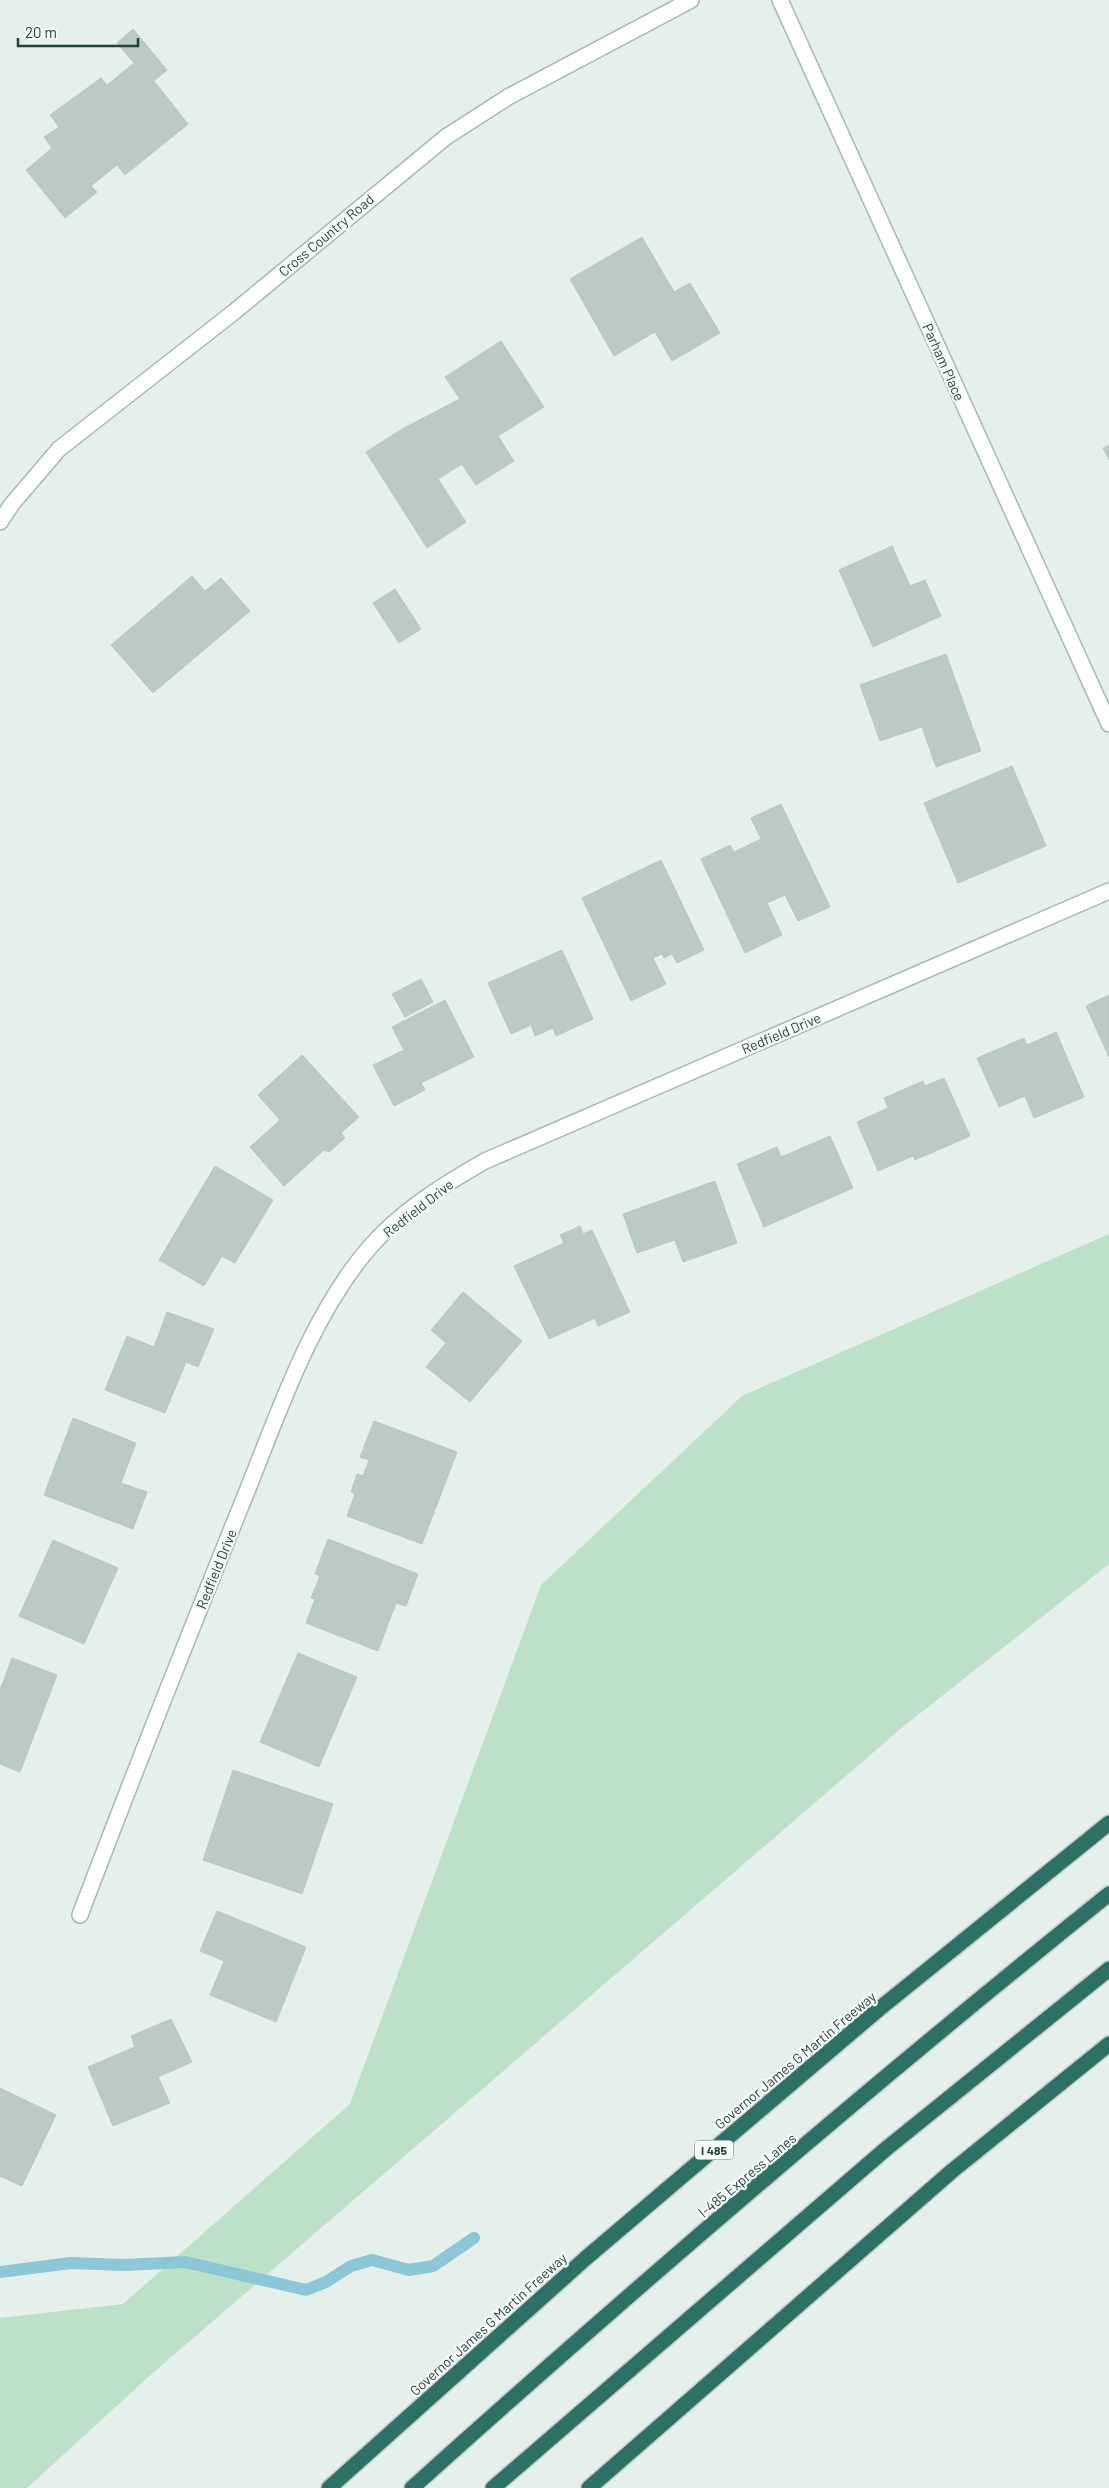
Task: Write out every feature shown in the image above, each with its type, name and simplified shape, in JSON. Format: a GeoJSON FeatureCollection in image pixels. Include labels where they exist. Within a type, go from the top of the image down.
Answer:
{"type":"FeatureCollection","features":[{"type":"Feature","properties":{"kind":"highway","name":"Governor James G Martin Freeway"},"geometry":{"type":"LineString","coordinates":[[329,2488],[586,2258],[879,2009],[1109,1823]]}},
{"type":"Feature","properties":{"kind":"highway","name":"I-485 Express Lanes"},"geometry":{"type":"LineString","coordinates":[[412,2488],[519,2392],[742,2200],[1027,1960],[1109,1894]]}},
{"type":"Feature","properties":{"kind":"highway"},"geometry":{"type":"LineString","coordinates":[[493,2488],[887,2148],[1109,1969]]}},
{"type":"Feature","properties":{"kind":"highway"},"geometry":{"type":"LineString","coordinates":[[589,2488],[952,2171],[1109,2044]]}},
{"type":"Feature","properties":{"kind":"street","name":"Cross Country Road"},"geometry":{"type":"LineString","coordinates":[[0,522],[12,504],[59,449],[234,312],[446,137],[508,97],[691,0]]}},
{"type":"Feature","properties":{"kind":"street","name":"Parham Place"},"geometry":{"type":"LineString","coordinates":[[780,0],[1109,724]]}},
{"type":"Feature","properties":{"kind":"street","name":"Redfield Drive"},"geometry":{"type":"LineString","coordinates":[[80,1916],[146,1741],[291,1383],[319,1323],[342,1285],[369,1248],[399,1219],[439,1187],[485,1161],[1109,891]]}},
{"type":"Feature","properties":{"kind":"green space"},"geometry":{"type":"Polygon","coordinates":[[[1109,1234],[1109,1564],[904,1726],[155,2371],[27,2488],[0,2488],[0,2318],[123,2304],[350,2104],[541,1585],[742,1396],[1109,1234]]]}},
{"type":"Feature","properties":{"kind":"building"},"geometry":{"type":"Polygon","coordinates":[[[133,29],[167,70],[154,81],[188,124],[125,175],[117,165],[91,186],[97,192],[65,218],[26,170],[52,148],[44,137],[59,127],[50,115],[101,78],[107,85],[134,63],[117,43],[133,29]]]}},
{"type":"Feature","properties":{"kind":"building"},"geometry":{"type":"Polygon","coordinates":[[[642,237],[674,292],[690,283],[720,333],[672,361],[655,332],[614,356],[570,279],[642,237]]]}},
{"type":"Feature","properties":{"kind":"building"},"geometry":{"type":"Polygon","coordinates":[[[501,341],[544,407],[498,436],[514,461],[476,485],[462,464],[438,479],[466,522],[427,548],[366,452],[402,429],[460,399],[445,377],[501,341]]]}},
{"type":"Feature","properties":{"kind":"building"},"geometry":{"type":"Polygon","coordinates":[[[1109,445],[1109,460],[1103,448],[1109,445]]]}},
{"type":"Feature","properties":{"kind":"building"},"geometry":{"type":"Polygon","coordinates":[[[892,546],[910,586],[925,580],[941,616],[873,647],[839,570],[892,546]]]}},
{"type":"Feature","properties":{"kind":"building"},"geometry":{"type":"Polygon","coordinates":[[[192,576],[205,591],[221,578],[250,611],[153,693],[111,645],[192,576]]]}},
{"type":"Feature","properties":{"kind":"building"},"geometry":{"type":"Polygon","coordinates":[[[395,589],[421,629],[399,643],[373,603],[395,589]]]}},
{"type":"Feature","properties":{"kind":"building"},"geometry":{"type":"Polygon","coordinates":[[[946,654],[981,751],[936,767],[922,727],[880,741],[860,685],[946,654]]]}},
{"type":"Feature","properties":{"kind":"building"},"geometry":{"type":"Polygon","coordinates":[[[1012,766],[1046,846],[958,883],[924,803],[1012,766]]]}},
{"type":"Feature","properties":{"kind":"building"},"geometry":{"type":"Polygon","coordinates":[[[781,804],[830,907],[798,921],[785,895],[767,903],[782,935],[745,953],[701,859],[730,845],[734,852],[761,839],[751,818],[781,804]]]}},
{"type":"Feature","properties":{"kind":"building"},"geometry":{"type":"Polygon","coordinates":[[[661,860],[704,950],[677,963],[672,954],[664,958],[662,954],[653,958],[666,984],[631,1001],[582,898],[661,860]]]}},
{"type":"Feature","properties":{"kind":"building"},"geometry":{"type":"Polygon","coordinates":[[[562,950],[593,1019],[556,1036],[553,1028],[535,1036],[531,1025],[511,1034],[488,983],[562,950]]]}},
{"type":"Feature","properties":{"kind":"building"},"geometry":{"type":"Polygon","coordinates":[[[421,979],[433,1002],[405,1017],[392,994],[421,979]]]}},
{"type":"Feature","properties":{"kind":"building"},"geometry":{"type":"Polygon","coordinates":[[[1109,995],[1109,1057],[1086,1006],[1109,995]]]}},
{"type":"Feature","properties":{"kind":"building"},"geometry":{"type":"Polygon","coordinates":[[[445,1000],[474,1057],[421,1083],[425,1090],[394,1106],[373,1065],[404,1050],[392,1027],[445,1000]]]}},
{"type":"Feature","properties":{"kind":"building"},"geometry":{"type":"Polygon","coordinates":[[[1056,1032],[1084,1097],[1034,1118],[1025,1096],[999,1107],[977,1058],[1024,1038],[1027,1045],[1056,1032]]]}},
{"type":"Feature","properties":{"kind":"building"},"geometry":{"type":"Polygon","coordinates":[[[302,1055],[359,1117],[341,1133],[345,1138],[329,1152],[324,1150],[284,1186],[250,1147],[280,1120],[258,1095],[302,1055]]]}},
{"type":"Feature","properties":{"kind":"building"},"geometry":{"type":"Polygon","coordinates":[[[944,1078],[970,1136],[915,1160],[913,1156],[878,1171],[857,1122],[888,1108],[884,1098],[923,1081],[925,1086],[944,1078]]]}},
{"type":"Feature","properties":{"kind":"building"},"geometry":{"type":"Polygon","coordinates":[[[830,1136],[853,1188],[764,1227],[737,1164],[777,1147],[781,1157],[830,1136]]]}},
{"type":"Feature","properties":{"kind":"building"},"geometry":{"type":"Polygon","coordinates":[[[215,1166],[273,1200],[235,1263],[222,1256],[204,1286],[159,1260],[215,1166]]]}},
{"type":"Feature","properties":{"kind":"building"},"geometry":{"type":"Polygon","coordinates":[[[715,1181],[737,1243],[683,1262],[675,1240],[637,1253],[623,1214],[715,1181]]]}},
{"type":"Feature","properties":{"kind":"building"},"geometry":{"type":"Polygon","coordinates":[[[580,1226],[583,1234],[592,1230],[630,1312],[598,1326],[595,1318],[549,1339],[514,1266],[564,1243],[560,1235],[580,1226]]]}},
{"type":"Feature","properties":{"kind":"building"},"geometry":{"type":"Polygon","coordinates":[[[463,1292],[522,1341],[470,1402],[426,1367],[446,1343],[431,1330],[463,1292]]]}},
{"type":"Feature","properties":{"kind":"building"},"geometry":{"type":"Polygon","coordinates":[[[167,1312],[214,1329],[198,1367],[186,1362],[165,1413],[105,1390],[127,1336],[154,1347],[167,1312]]]}},
{"type":"Feature","properties":{"kind":"building"},"geometry":{"type":"Polygon","coordinates":[[[73,1418],[136,1443],[121,1483],[147,1492],[133,1529],[44,1495],[73,1418]]]}},
{"type":"Feature","properties":{"kind":"building"},"geometry":{"type":"Polygon","coordinates":[[[374,1421],[457,1452],[422,1544],[347,1516],[355,1494],[351,1492],[357,1474],[363,1476],[369,1460],[360,1457],[374,1421]]]}},
{"type":"Feature","properties":{"kind":"building"},"geometry":{"type":"Polygon","coordinates":[[[328,1539],[418,1574],[406,1606],[396,1603],[378,1651],[306,1623],[315,1599],[311,1598],[320,1576],[315,1574],[328,1539]]]}},
{"type":"Feature","properties":{"kind":"building"},"geometry":{"type":"Polygon","coordinates":[[[53,1540],[118,1568],[84,1644],[19,1616],[53,1540]]]}},
{"type":"Feature","properties":{"kind":"building"},"geometry":{"type":"Polygon","coordinates":[[[298,1653],[357,1677],[319,1767],[260,1742],[298,1653]]]}},
{"type":"Feature","properties":{"kind":"building"},"geometry":{"type":"Polygon","coordinates":[[[12,1658],[57,1675],[20,1772],[0,1764],[0,1690],[12,1658]]]}},
{"type":"Feature","properties":{"kind":"building"},"geometry":{"type":"Polygon","coordinates":[[[233,1770],[333,1804],[302,1894],[203,1860],[233,1770]]]}},
{"type":"Feature","properties":{"kind":"building"},"geometry":{"type":"Polygon","coordinates":[[[217,1911],[306,1947],[276,2022],[210,1995],[224,1961],[200,1951],[217,1911]]]}},
{"type":"Feature","properties":{"kind":"building"},"geometry":{"type":"Polygon","coordinates":[[[171,2019],[192,2062],[158,2077],[170,2103],[113,2126],[88,2067],[135,2047],[131,2036],[171,2019]]]}},
{"type":"Feature","properties":{"kind":"building"},"geometry":{"type":"Polygon","coordinates":[[[0,2088],[56,2115],[22,2186],[0,2176],[0,2088]]]}},
{"type":"Feature","properties":{"kind":"waterway"},"geometry":{"type":"LineString","coordinates":[[0,2272],[71,2263],[124,2265],[185,2262],[306,2290],[326,2282],[351,2266],[372,2260],[409,2270],[433,2266],[474,2238]]}}]}
